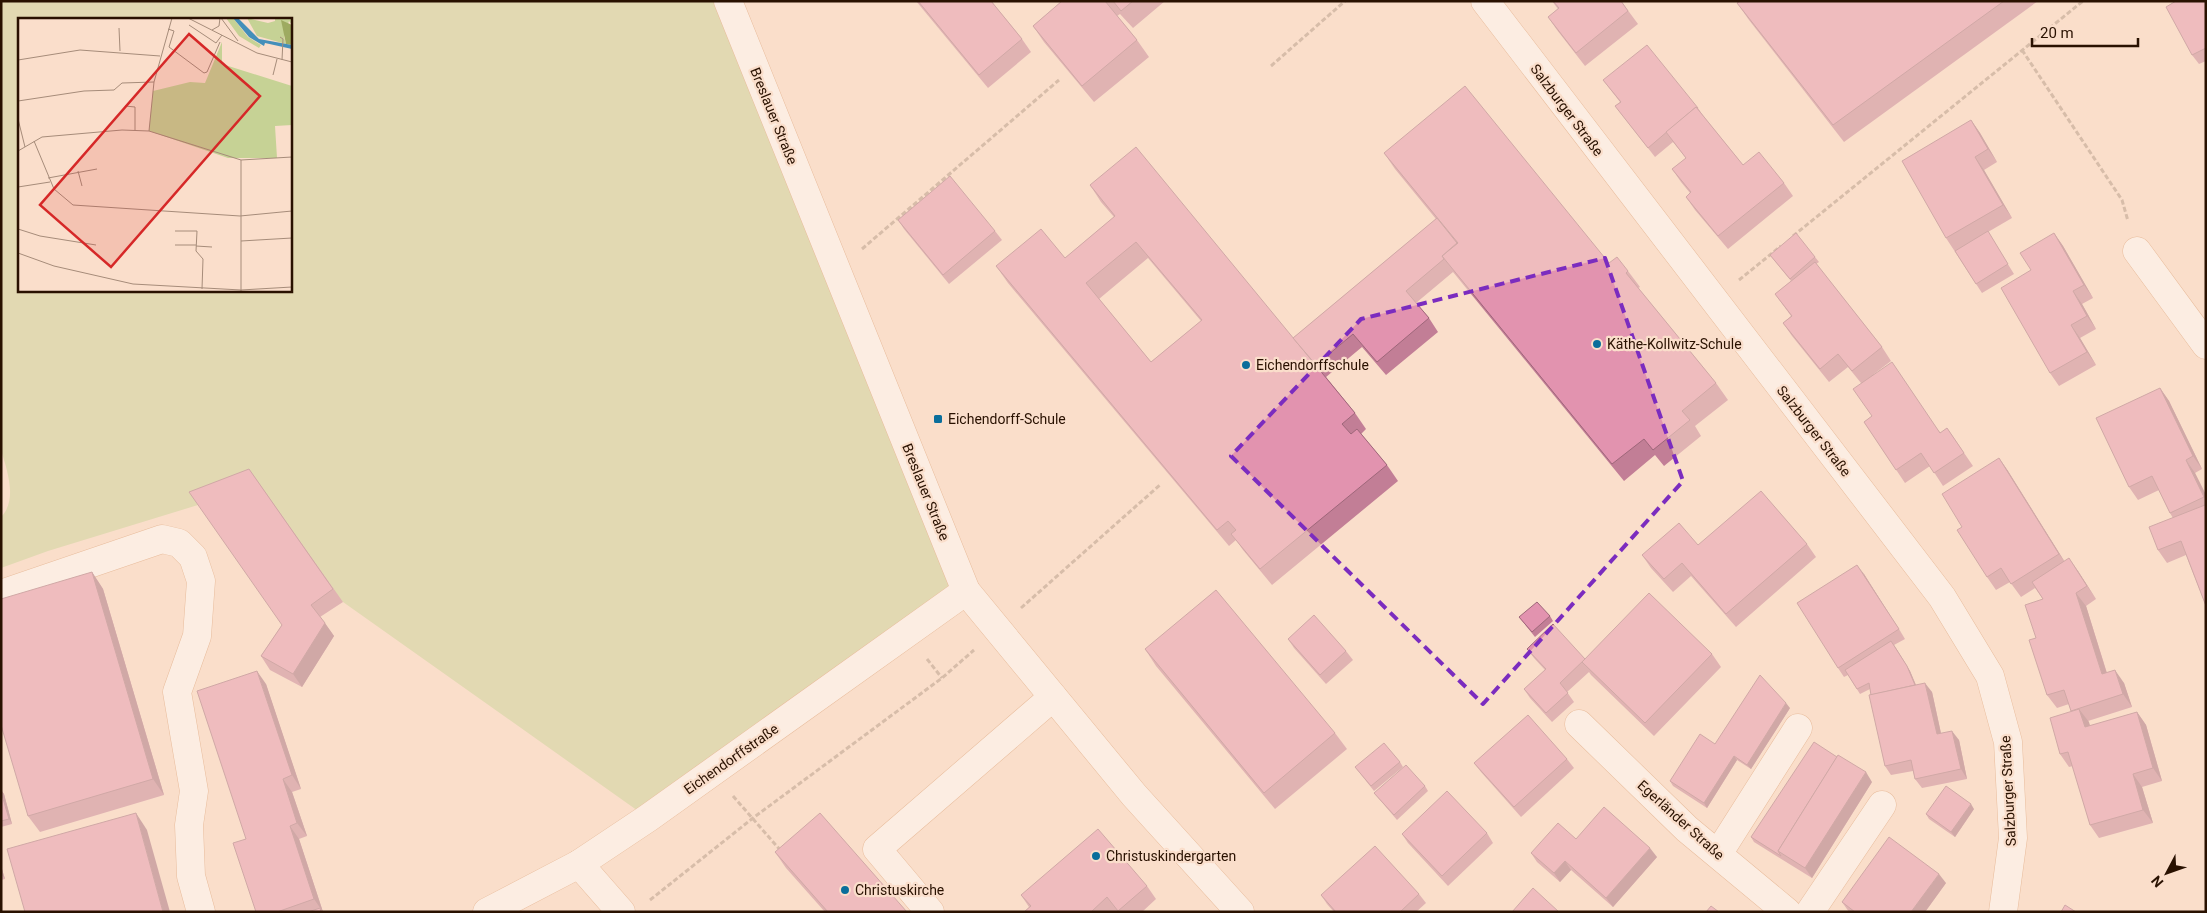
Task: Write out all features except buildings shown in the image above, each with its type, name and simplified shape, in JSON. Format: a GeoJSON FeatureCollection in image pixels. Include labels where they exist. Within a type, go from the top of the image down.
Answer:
{"type":"FeatureCollection","features":[{"type":"Feature","properties":{"kind":"street","name":"Breslauer Straße"},"geometry":{"type":"LineString","coordinates":[[728,1],[966,591],[1134,795],[1240,912]]}},
{"type":"Feature","properties":{"kind":"street","name":"Salzburger Straße"},"geometry":{"type":"LineString","coordinates":[[1485,1],[1942,596],[1990,676],[2008,742],[2013,838],[2003,912]]}},
{"type":"Feature","properties":{"kind":"street"},"geometry":{"type":"LineString","coordinates":[[2137,251],[2206,345]]}},
{"type":"Feature","properties":{"kind":"street"},"geometry":{"type":"LineString","coordinates":[[1,594],[162,539],[179,544],[193,557],[201,580],[197,636],[177,692],[194,790],[189,825],[191,876],[201,912]]}},
{"type":"Feature","properties":{"kind":"street","name":"Eichendorffstraße"},"geometry":{"type":"LineString","coordinates":[[487,912],[579,864],[966,591]]}},
{"type":"Feature","properties":{"kind":"street"},"geometry":{"type":"LineString","coordinates":[[930,912],[877,848],[1053,697]]}},
{"type":"Feature","properties":{"kind":"street","name":"Egerländer Straße"},"geometry":{"type":"LineString","coordinates":[[1579,724],[1687,829],[1787,912]]}},
{"type":"Feature","properties":{"kind":"street"},"geometry":{"type":"LineString","coordinates":[[1718,854],[1798,728]]}},
{"type":"Feature","properties":{"kind":"street"},"geometry":{"type":"LineString","coordinates":[[1810,912],[1882,805]]}},
{"type":"Feature","properties":{"kind":"street"},"geometry":{"type":"LineString","coordinates":[[579,864],[633,909]]}},
{"type":"Feature","properties":{"kind":"path"},"geometry":{"type":"LineString","coordinates":[[1271,66],[1345,1]]}},
{"type":"Feature","properties":{"kind":"path"},"geometry":{"type":"LineString","coordinates":[[1791,238],[2083,1]]}},
{"type":"Feature","properties":{"kind":"path"},"geometry":{"type":"LineString","coordinates":[[2022,50],[2122,200],[2137,251]]}},
{"type":"Feature","properties":{"kind":"path"},"geometry":{"type":"LineString","coordinates":[[837,271],[1059,80]]}},
{"type":"Feature","properties":{"kind":"path"},"geometry":{"type":"LineString","coordinates":[[1714,301],[1783,244]]}},
{"type":"Feature","properties":{"kind":"path"},"geometry":{"type":"LineString","coordinates":[[633,909],[752,818],[942,678],[1161,484]]}},
{"type":"Feature","properties":{"kind":"path"},"geometry":{"type":"LineString","coordinates":[[712,772],[786,858]]}},
{"type":"Feature","properties":{"kind":"highlighted area"},"geometry":{"type":"Polygon","coordinates":[[[1605,258],[1683,481],[1483,704],[1231,456],[1361,319],[1605,258]]]}},
{"type":"Feature","properties":{"kind":"green space"},"geometry":{"type":"Polygon","coordinates":[[[1,1],[728,1],[966,591],[648,818],[343,602],[198,505],[48,551],[1,568],[1,517],[9,502],[10,485],[1,450],[1,1]]]}},
{"type":"Feature","properties":{"kind":"place","name":"Käthe-Kollwitz-Schule"},"geometry":{"type":"Point","coordinates":[1597,344]}},
{"type":"Feature","properties":{"kind":"place","name":"Eichendorffschule"},"geometry":{"type":"Point","coordinates":[1246,365]}},
{"type":"Feature","properties":{"kind":"place","name":"Eichendorff-Schule"},"geometry":{"type":"Point","coordinates":[938,419]}},
{"type":"Feature","properties":{"kind":"place","name":"Christuskindergarten"},"geometry":{"type":"Point","coordinates":[1096,856]}},
{"type":"Feature","properties":{"kind":"place","name":"Christuskirche"},"geometry":{"type":"Point","coordinates":[845,890]}}]}
